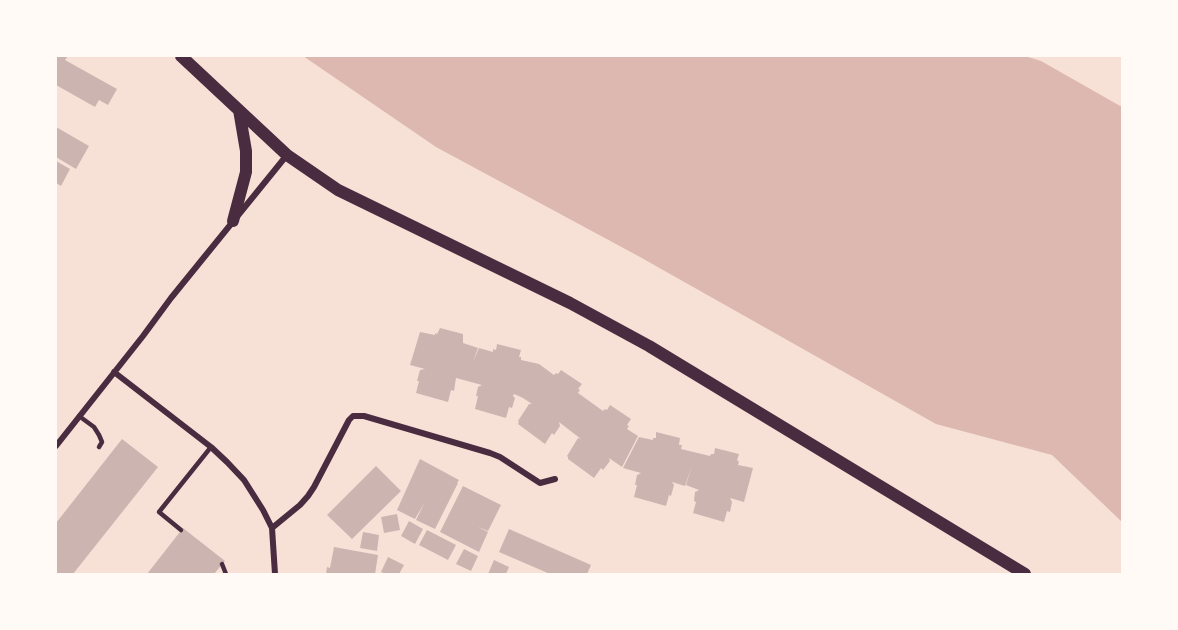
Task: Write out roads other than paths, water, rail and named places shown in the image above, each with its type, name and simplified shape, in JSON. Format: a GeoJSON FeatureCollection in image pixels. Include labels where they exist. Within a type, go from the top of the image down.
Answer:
{"type":"FeatureCollection","features":[{"type":"Feature","properties":{"kind":"main road"},"geometry":{"type":"LineString","coordinates":[[181,56],[287,156],[338,190],[570,303],[649,346],[1025,574]]}},
{"type":"Feature","properties":{"kind":"main road"},"geometry":{"type":"LineString","coordinates":[[233,221],[246,172],[246,152],[239,110]]}},
{"type":"Feature","properties":{"kind":"street"},"geometry":{"type":"LineString","coordinates":[[56,446],[287,156]]}},
{"type":"Feature","properties":{"kind":"street"},"geometry":{"type":"LineString","coordinates":[[114,372],[211,447],[244,480],[272,528],[275,574]]}},
{"type":"Feature","properties":{"kind":"street"},"geometry":{"type":"LineString","coordinates":[[272,528],[308,496],[353,416],[364,416],[485,451],[500,457],[540,483],[555,479]]}},
{"type":"Feature","properties":{"kind":"lane"},"geometry":{"type":"LineString","coordinates":[[79,416],[99,435],[102,442],[99,447]]}},
{"type":"Feature","properties":{"kind":"lane"},"geometry":{"type":"LineString","coordinates":[[182,530],[159,512],[211,447]]}},
{"type":"Feature","properties":{"kind":"lane"},"geometry":{"type":"LineString","coordinates":[[222,564],[226,574]]}}]}
